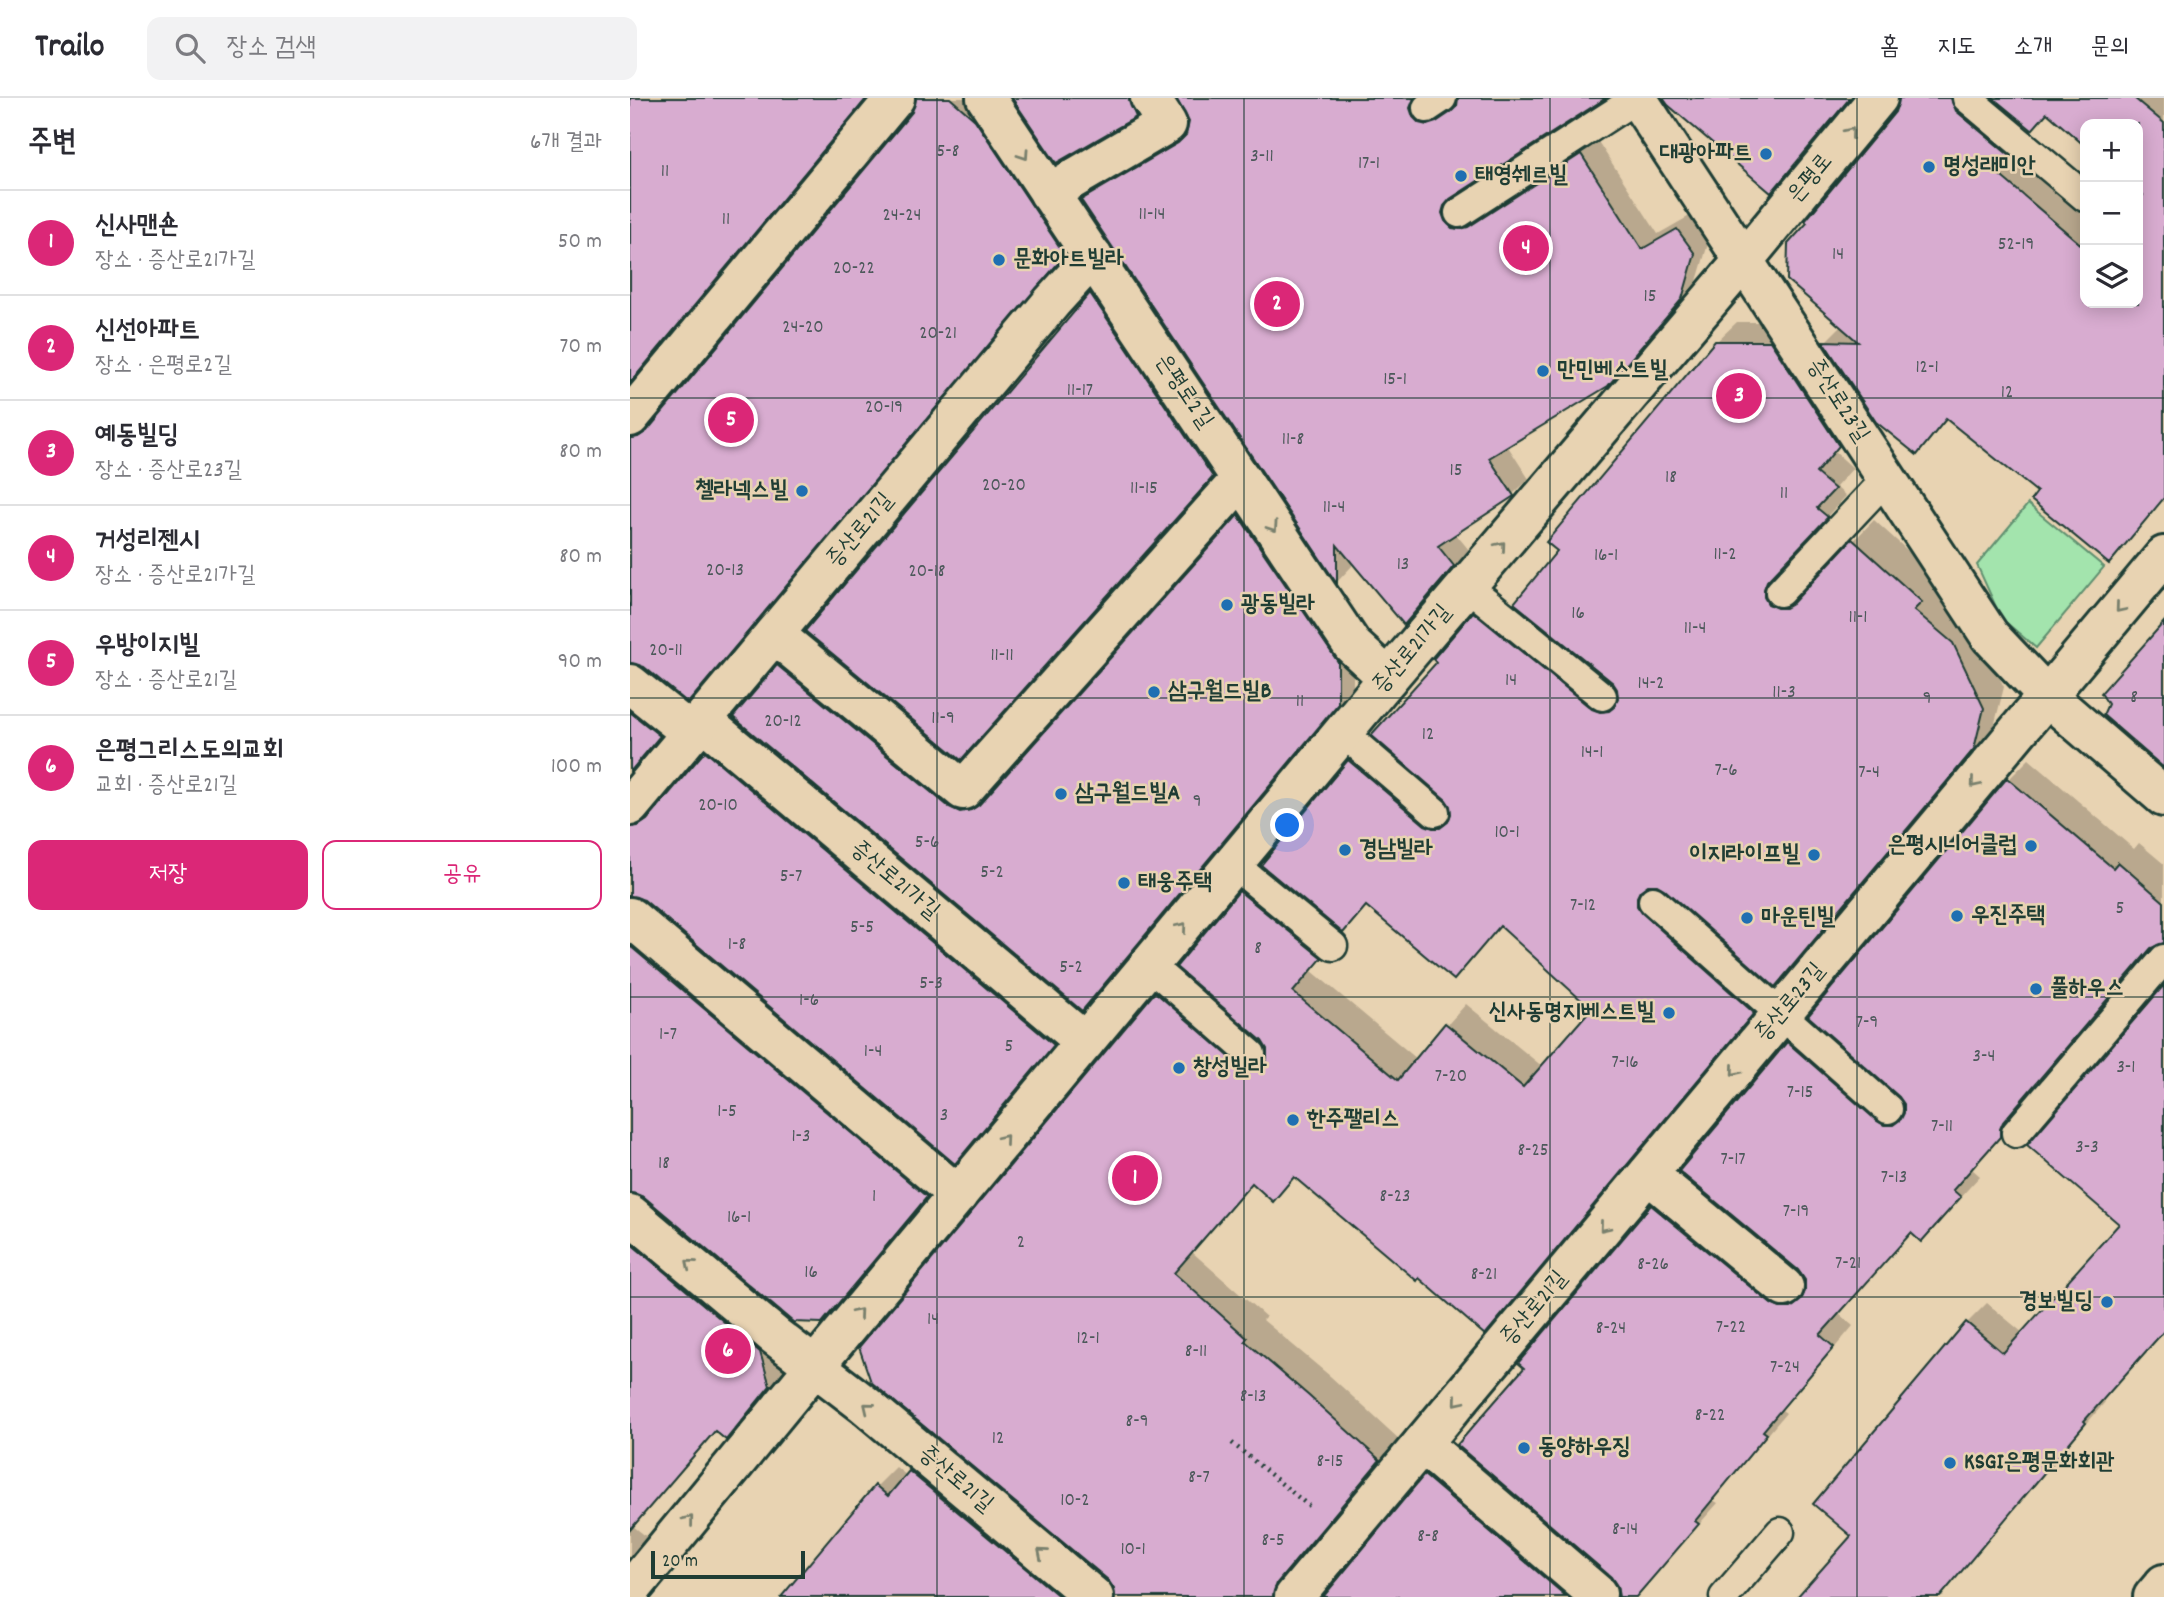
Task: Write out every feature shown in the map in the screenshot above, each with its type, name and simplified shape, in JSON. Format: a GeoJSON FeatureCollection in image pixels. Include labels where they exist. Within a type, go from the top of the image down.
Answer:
{"type":"FeatureCollection","features":[{"type":"Feature","properties":{"kind":"street"},"geometry":{"type":"LineString","coordinates":[[630,417],[895,98]]}},
{"type":"Feature","properties":{"kind":"street","name":"은평로2길"},"geometry":{"type":"LineString","coordinates":[[986,98],[1352,645],[1388,678]]}},
{"type":"Feature","properties":{"kind":"street","name":"증산로23길"},"geometry":{"type":"LineString","coordinates":[[1637,98],[1990,636],[2047,696],[2164,796]]}},
{"type":"Feature","properties":{"kind":"street","name":"은평로"},"geometry":{"type":"LineString","coordinates":[[1744,260],[1878,98]]}},
{"type":"Feature","properties":{"kind":"street"},"geometry":{"type":"LineString","coordinates":[[1049,193],[1158,111]]}},
{"type":"Feature","properties":{"kind":"street","name":"증산로21길"},"geometry":{"type":"LineString","coordinates":[[630,806],[1052,302],[1093,257]]}},
{"type":"Feature","properties":{"kind":"street","name":"증산로21가길"},"geometry":{"type":"LineString","coordinates":[[815,1366],[1388,678],[1744,260]]}},
{"type":"Feature","properties":{"kind":"street"},"geometry":{"type":"LineString","coordinates":[[774,634],[963,790],[1241,479]]}},
{"type":"Feature","properties":{"kind":"street","name":"증산로23길"},"geometry":{"type":"LineString","coordinates":[[1648,1174],[2164,556]]}},
{"type":"Feature","properties":{"kind":"street","name":"증산로21가길"},"geometry":{"type":"LineString","coordinates":[[630,684],[697,727],[1085,1042]]}},
{"type":"Feature","properties":{"kind":"street"},"geometry":{"type":"LineString","coordinates":[[630,917],[958,1195]]}},
{"type":"Feature","properties":{"kind":"street"},"geometry":{"type":"LineString","coordinates":[[1648,1174],[1784,1287]]}},
{"type":"Feature","properties":{"kind":"street","name":"증산로21길"},"geometry":{"type":"LineString","coordinates":[[1294,1597],[1648,1174]]}},
{"type":"Feature","properties":{"kind":"street","name":"증산로21길"},"geometry":{"type":"LineString","coordinates":[[630,1214],[775,1336],[864,1404],[1094,1597]]}},
{"type":"Feature","properties":{"kind":"street"},"geometry":{"type":"LineString","coordinates":[[630,1591],[815,1366]]}},
{"type":"Feature","properties":{"kind":"street"},"geometry":{"type":"LineString","coordinates":[[1422,1444],[1597,1594]]}},
{"type":"Feature","properties":{"kind":"street"},"geometry":{"type":"LineString","coordinates":[[2153,1597],[2164,1584]]}},
{"type":"Feature","properties":{"kind":"lane"},"geometry":{"type":"LineString","coordinates":[[1459,213],[1637,98]]}},
{"type":"Feature","properties":{"kind":"lane"},"geometry":{"type":"LineString","coordinates":[[1967,98],[2080,193]]}},
{"type":"Feature","properties":{"kind":"lane"},"geometry":{"type":"LineString","coordinates":[[1780,592],[1887,478]]}},
{"type":"Feature","properties":{"kind":"lane"},"geometry":{"type":"LineString","coordinates":[[1467,586],[1602,696]]}},
{"type":"Feature","properties":{"kind":"lane"},"geometry":{"type":"LineString","coordinates":[[1343,733],[1435,811]]}},
{"type":"Feature","properties":{"kind":"lane"},"geometry":{"type":"LineString","coordinates":[[1234,865],[1333,946]]}},
{"type":"Feature","properties":{"kind":"lane"},"geometry":{"type":"LineString","coordinates":[[1653,901],[1888,1109]]}},
{"type":"Feature","properties":{"kind":"lane"},"geometry":{"type":"LineString","coordinates":[[2016,1133],[2164,960]]}},
{"type":"Feature","properties":{"kind":"lane"},"geometry":{"type":"LineString","coordinates":[[1149,965],[1251,1054]]}},
{"type":"Feature","properties":{"kind":"lane"},"geometry":{"type":"LineString","coordinates":[[1724,1597],[1780,1532]]}},
{"type":"Feature","properties":{"kind":"path"},"geometry":{"type":"LineString","coordinates":[[1232,1443],[1345,1536]]}},
{"type":"Feature","properties":{"kind":"green space"},"geometry":{"type":"Polygon","coordinates":[[[2028,504],[2104,567],[2036,648],[2001,618],[1977,565],[2028,504]]]}},
{"type":"Feature","properties":{"kind":"building"},"geometry":{"type":"Polygon","coordinates":[[[630,98],[867,98],[630,383],[630,98]]]}},
{"type":"Feature","properties":{"kind":"building"},"geometry":{"type":"Polygon","coordinates":[[[916,98],[950,98],[975,120],[1065,255],[688,703],[644,667],[630,663],[630,438],[638,437],[647,431],[912,112],[916,98]]]}},
{"type":"Feature","properties":{"kind":"building"},"geometry":{"type":"Polygon","coordinates":[[[1012,98],[1128,98],[1136,117],[1056,163],[1012,98]]]}},
{"type":"Feature","properties":{"kind":"building"},"geometry":{"type":"Polygon","coordinates":[[[1176,98],[1414,98],[1410,108],[1413,117],[1419,123],[1427,125],[1451,112],[1457,106],[1458,98],[1606,98],[1450,199],[1442,213],[1445,221],[1452,228],[1468,227],[1581,154],[1642,249],[1677,229],[1695,254],[1682,299],[1608,386],[1489,458],[1514,496],[1438,546],[1454,566],[1404,625],[1337,545],[1337,584],[1081,200],[1178,143],[1186,135],[1189,122],[1176,98]]]}},
{"type":"Feature","properties":{"kind":"building","name":"대광아파트"},"geometry":{"type":"Polygon","coordinates":[[[1663,98],[1850,98],[1771,193],[1663,98]]]}},
{"type":"Feature","properties":{"kind":"building"},"geometry":{"type":"Polygon","coordinates":[[[1899,98],[1951,98],[1956,111],[2010,156],[1996,172],[2080,244],[2080,308],[2143,308],[2143,119],[2080,119],[2080,142],[2047,113],[2032,130],[1993,98],[2134,98],[2164,123],[2164,498],[2109,564],[2031,500],[2037,492],[1946,419],[1917,455],[1876,422],[1823,341],[1858,342],[1787,280],[1788,244],[1895,112],[1899,98]]]}},
{"type":"Feature","properties":{"kind":"building"},"geometry":{"type":"Polygon","coordinates":[[[1090,293],[1213,477],[961,760],[805,631],[1090,293]]]}},
{"type":"Feature","properties":{"kind":"building"},"geometry":{"type":"Polygon","coordinates":[[[1715,341],[1770,341],[1839,446],[1816,473],[1835,489],[1817,508],[1828,517],[1767,581],[1764,597],[1768,604],[1785,608],[1792,604],[1852,539],[1922,602],[1914,610],[1953,643],[1984,708],[1974,749],[1775,987],[1664,889],[1657,885],[1648,885],[1640,891],[1637,906],[1642,913],[1754,1013],[1485,1335],[1294,1177],[1273,1202],[1252,1183],[1174,1273],[1247,1338],[1245,1341],[1380,1460],[1277,1583],[1273,1597],[1115,1597],[1114,1589],[1108,1580],[871,1382],[859,1347],[1155,992],[1241,1067],[1256,1070],[1264,1064],[1267,1049],[1262,1041],[1176,967],[1239,891],[1322,958],[1293,992],[1398,1080],[1445,1023],[1523,1087],[1591,1009],[1500,926],[1454,980],[1366,906],[1343,933],[1261,865],[1348,760],[1425,825],[1440,828],[1448,822],[1451,814],[1446,800],[1371,735],[1436,663],[1433,659],[1473,612],[1592,709],[1600,712],[1614,707],[1618,698],[1613,683],[1514,603],[1557,551],[1546,542],[1715,341]]]}},
{"type":"Feature","properties":{"kind":"building"},"geometry":{"type":"Polygon","coordinates":[[[1238,515],[1338,662],[1338,704],[1082,1011],[733,717],[777,665],[949,807],[960,812],[971,810],[979,805],[1238,515]]]}},
{"type":"Feature","properties":{"kind":"building"},"geometry":{"type":"Polygon","coordinates":[[[2164,622],[2164,768],[2103,715],[2108,704],[2101,693],[2164,622]]]}},
{"type":"Feature","properties":{"kind":"building"},"geometry":{"type":"Polygon","coordinates":[[[630,712],[660,736],[630,772],[630,712]]]}},
{"type":"Feature","properties":{"kind":"building"},"geometry":{"type":"Polygon","coordinates":[[[705,751],[1054,1045],[955,1164],[644,900],[630,896],[630,827],[638,826],[647,820],[705,751]]]}},
{"type":"Feature","properties":{"kind":"building"},"geometry":{"type":"Polygon","coordinates":[[[2007,778],[2113,868],[2118,862],[2164,902],[2164,943],[2151,948],[2003,1122],[2000,1137],[1953,1190],[1961,1197],[1921,1242],[1911,1233],[1820,1335],[1834,1347],[1763,1431],[1767,1434],[1695,1521],[1699,1524],[1636,1597],[1619,1597],[1617,1586],[1611,1577],[1457,1445],[1524,1368],[1518,1363],[1651,1205],[1771,1304],[1780,1308],[1791,1308],[1801,1300],[1805,1291],[1805,1280],[1798,1270],[1679,1171],[1787,1042],[1877,1121],[1884,1125],[1893,1125],[1901,1119],[1904,1104],[1899,1097],[1808,1016],[2007,778]]]}},
{"type":"Feature","properties":{"kind":"building"},"geometry":{"type":"Polygon","coordinates":[[[630,946],[927,1197],[822,1323],[793,1322],[644,1197],[630,1193],[630,946]]]}},
{"type":"Feature","properties":{"kind":"building"},"geometry":{"type":"Polygon","coordinates":[[[2164,985],[2164,1331],[2084,1421],[2086,1423],[1940,1597],[1797,1597],[1851,1536],[1813,1504],[1966,1322],[2003,1353],[2119,1224],[2027,1145],[2164,985]]]}},
{"type":"Feature","properties":{"kind":"building"},"geometry":{"type":"Polygon","coordinates":[[[630,1243],[760,1352],[770,1386],[726,1440],[715,1431],[630,1530],[630,1243]]]}},
{"type":"Feature","properties":{"kind":"building"},"geometry":{"type":"Polygon","coordinates":[[[909,1471],[1060,1597],[781,1597],[875,1485],[888,1496],[909,1471]]]}},
{"type":"Feature","properties":{"kind":"building"},"geometry":{"type":"Polygon","coordinates":[[[1424,1475],[1567,1597],[1323,1597],[1424,1475]]]}},
{"type":"Feature","properties":{"kind":"place","name":"대광아파트"},"geometry":{"type":"Point","coordinates":[1766,154]}},
{"type":"Feature","properties":{"kind":"place","name":"명성래미안"},"geometry":{"type":"Point","coordinates":[1929,167]}},
{"type":"Feature","properties":{"kind":"place","name":"태영쉐르빌"},"geometry":{"type":"Point","coordinates":[1461,176]}},
{"type":"Feature","properties":{"kind":"place","name":"거성리젠시"},"geometry":{"type":"Point","coordinates":[1526,248]}},
{"type":"Feature","properties":{"kind":"place","name":"문화아트빌라"},"geometry":{"type":"Point","coordinates":[999,260]}},
{"type":"Feature","properties":{"kind":"place","name":"신선아파트"},"geometry":{"type":"Point","coordinates":[1277,304]}},
{"type":"Feature","properties":{"kind":"place","name":"만민베스트빌"},"geometry":{"type":"Point","coordinates":[1543,371]}},
{"type":"Feature","properties":{"kind":"place","name":"예동빌딩"},"geometry":{"type":"Point","coordinates":[1739,396]}},
{"type":"Feature","properties":{"kind":"place","name":"우방이지빌"},"geometry":{"type":"Point","coordinates":[731,420]}},
{"type":"Feature","properties":{"kind":"place","name":"첼라넥스빌"},"geometry":{"type":"Point","coordinates":[802,491]}},
{"type":"Feature","properties":{"kind":"place","name":"광동빌라"},"geometry":{"type":"Point","coordinates":[1227,605]}},
{"type":"Feature","properties":{"kind":"place","name":"삼구월드빌B"},"geometry":{"type":"Point","coordinates":[1154,692]}},
{"type":"Feature","properties":{"kind":"place","name":"삼구월드빌A"},"geometry":{"type":"Point","coordinates":[1061,794]}},
{"type":"Feature","properties":{"kind":"place","name":"은평시니어클럽"},"geometry":{"type":"Point","coordinates":[2031,846]}},
{"type":"Feature","properties":{"kind":"place","name":"경남빌라"},"geometry":{"type":"Point","coordinates":[1345,850]}},
{"type":"Feature","properties":{"kind":"place","name":"이지라이프빌"},"geometry":{"type":"Point","coordinates":[1814,855]}},
{"type":"Feature","properties":{"kind":"place","name":"태웅주택"},"geometry":{"type":"Point","coordinates":[1124,883]}},
{"type":"Feature","properties":{"kind":"place","name":"우진주택"},"geometry":{"type":"Point","coordinates":[1957,916]}},
{"type":"Feature","properties":{"kind":"place","name":"마운틴빌"},"geometry":{"type":"Point","coordinates":[1747,918]}},
{"type":"Feature","properties":{"kind":"place","name":"풀하우스"},"geometry":{"type":"Point","coordinates":[2036,989]}},
{"type":"Feature","properties":{"kind":"place","name":"신사동명지베스트빌"},"geometry":{"type":"Point","coordinates":[1669,1013]}},
{"type":"Feature","properties":{"kind":"place","name":"창성빌라"},"geometry":{"type":"Point","coordinates":[1179,1068]}},
{"type":"Feature","properties":{"kind":"place","name":"한주팰리스"},"geometry":{"type":"Point","coordinates":[1293,1120]}},
{"type":"Feature","properties":{"kind":"place","name":"신사맨숀"},"geometry":{"type":"Point","coordinates":[1135,1178]}},
{"type":"Feature","properties":{"kind":"place","name":"경보빌딩"},"geometry":{"type":"Point","coordinates":[2107,1302]}},
{"type":"Feature","properties":{"kind":"place","name":"은평그리스도의교회"},"geometry":{"type":"Point","coordinates":[728,1351]}},
{"type":"Feature","properties":{"kind":"place","name":"동양하우징"},"geometry":{"type":"Point","coordinates":[1524,1448]}},
{"type":"Feature","properties":{"kind":"place","name":"KSGI은평문화회관"},"geometry":{"type":"Point","coordinates":[1950,1463]}}]}
